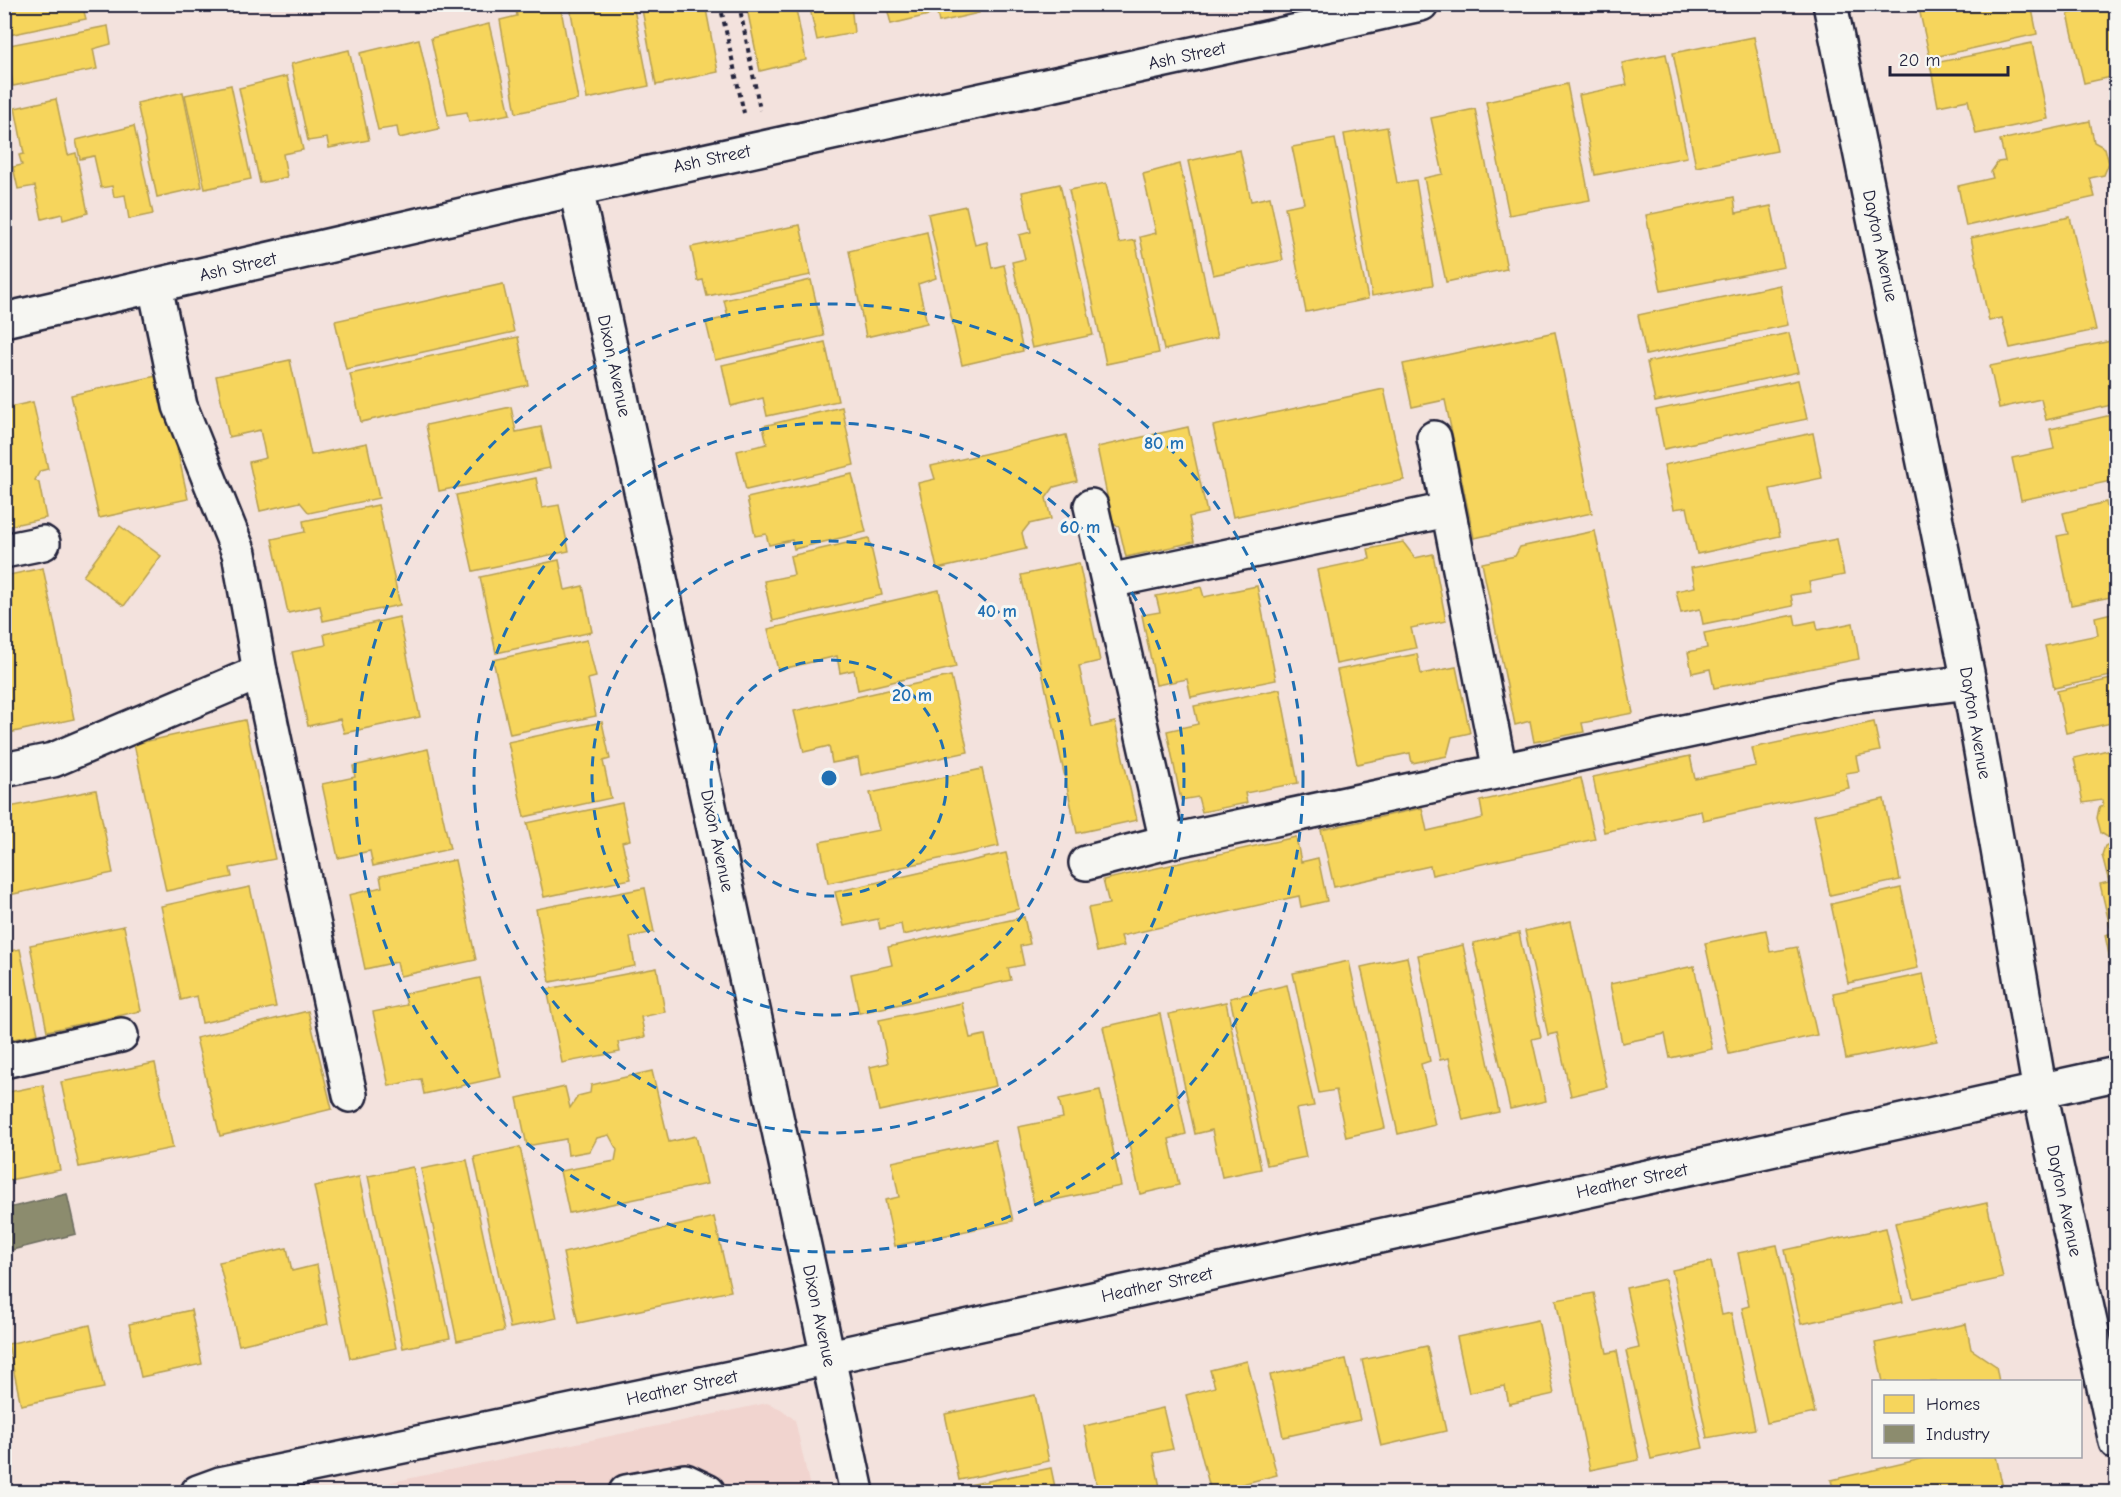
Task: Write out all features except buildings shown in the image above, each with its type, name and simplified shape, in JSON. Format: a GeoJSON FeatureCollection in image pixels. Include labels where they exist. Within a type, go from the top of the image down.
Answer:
{"type":"FeatureCollection","features":[{"type":"Feature","properties":{"kind":"street","name":"Ash Street"},"geometry":{"type":"LineString","coordinates":[[5,319],[576,189],[1421,4]]}},
{"type":"Feature","properties":{"kind":"street","name":"Dayton Avenue"},"geometry":{"type":"LineString","coordinates":[[1830,4],[1969,682],[2040,1092],[2116,1442]]}},
{"type":"Feature","properties":{"kind":"street","name":"Dixon Avenue"},"geometry":{"type":"LineString","coordinates":[[576,189],[857,1492]]}},
{"type":"Feature","properties":{"kind":"street"},"geometry":{"type":"LineString","coordinates":[[155,286],[180,406],[239,553],[260,672],[350,1095]]}},
{"type":"Feature","properties":{"kind":"street"},"geometry":{"type":"LineString","coordinates":[[1434,438],[1500,771]]}},
{"type":"Feature","properties":{"kind":"street"},"geometry":{"type":"LineString","coordinates":[[1091,506],[1167,842]]}},
{"type":"Feature","properties":{"kind":"street"},"geometry":{"type":"LineString","coordinates":[[1109,581],[1447,510]]}},
{"type":"Feature","properties":{"kind":"street"},"geometry":{"type":"LineString","coordinates":[[4,551],[42,543]]}},
{"type":"Feature","properties":{"kind":"street"},"geometry":{"type":"LineString","coordinates":[[4,770],[53,760],[260,672]]}},
{"type":"Feature","properties":{"kind":"street"},"geometry":{"type":"LineString","coordinates":[[1086,862],[1167,842],[1843,698],[1969,682]]}},
{"type":"Feature","properties":{"kind":"street"},"geometry":{"type":"LineString","coordinates":[[4,1061],[121,1035]]}},
{"type":"Feature","properties":{"kind":"street","name":"Heather Street"},"geometry":{"type":"LineString","coordinates":[[198,1492],[220,1484],[827,1357],[2116,1074]]}},
{"type":"Feature","properties":{"kind":"street"},"geometry":{"type":"LineString","coordinates":[[626,1492],[685,1481],[708,1492]]}},
{"type":"Feature","properties":{"kind":"path"},"geometry":{"type":"LineString","coordinates":[[720,4],[746,120]]}},
{"type":"Feature","properties":{"kind":"path"},"geometry":{"type":"LineString","coordinates":[[739,4],[761,117]]}},
{"type":"Feature","properties":{"kind":"shaded area"},"geometry":{"type":"Polygon","coordinates":[[[767,1403],[781,1409],[795,1420],[811,1492],[345,1492],[767,1403]]]}}]}
